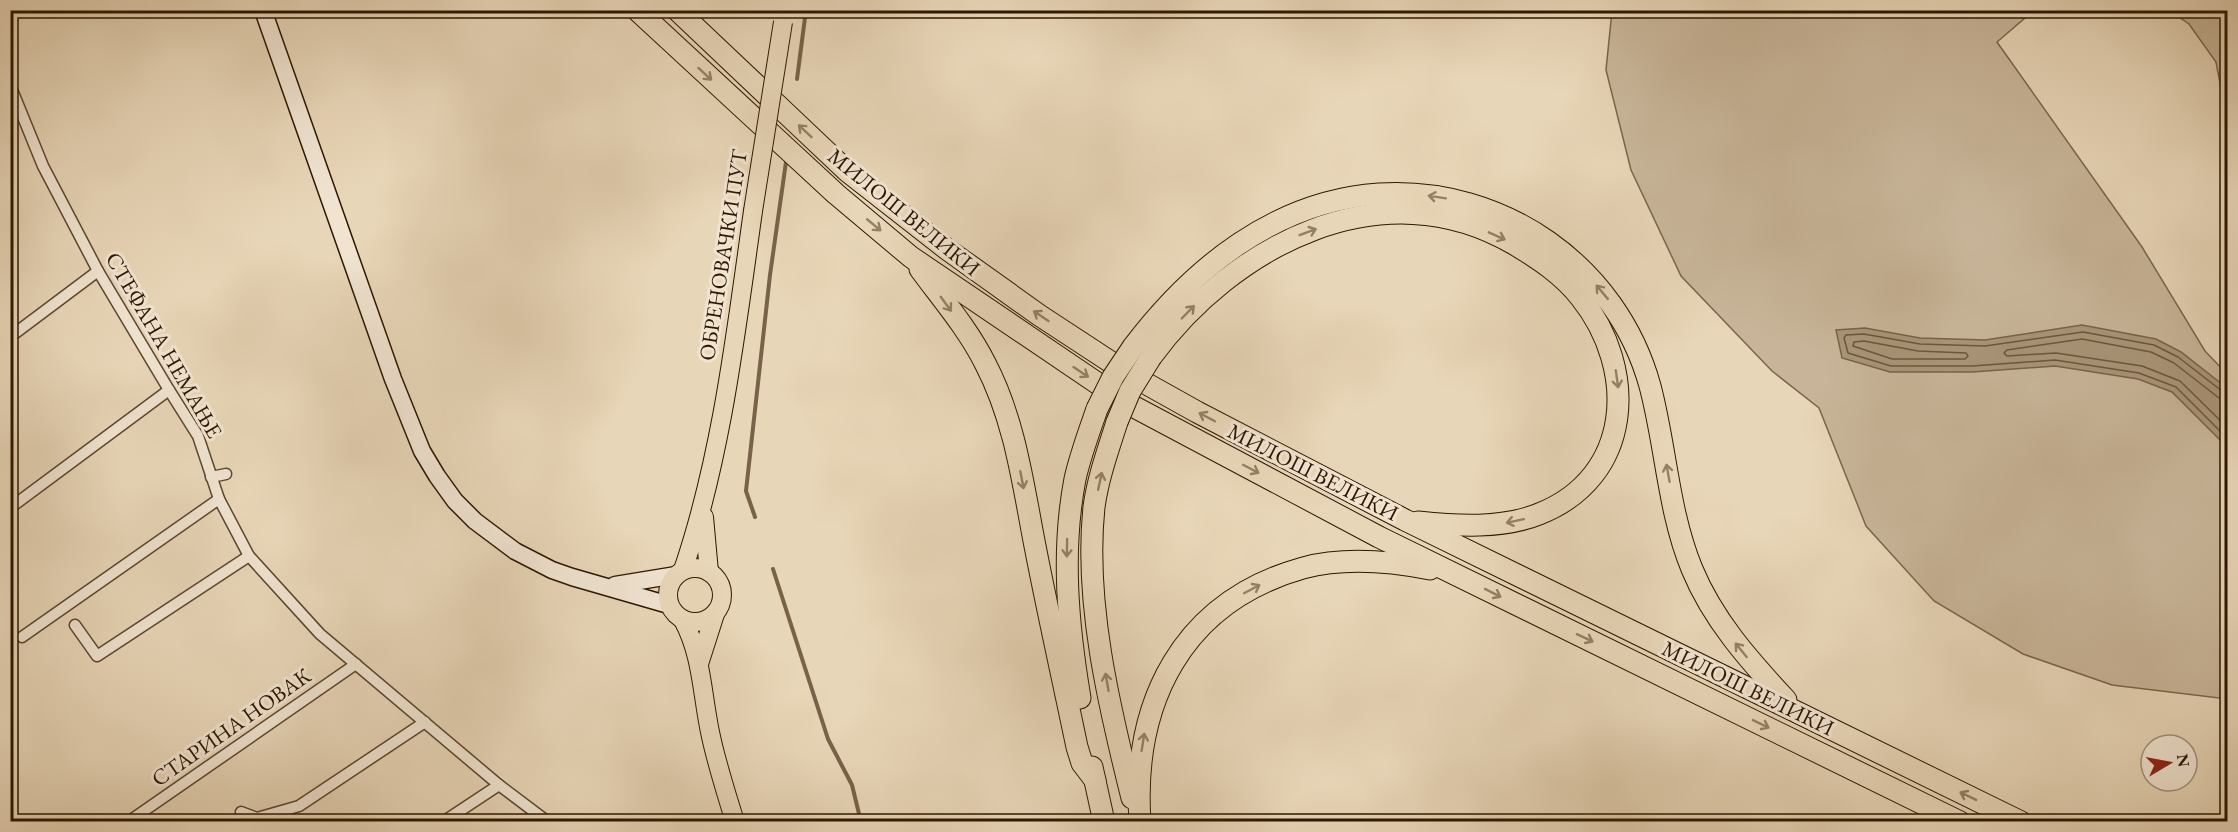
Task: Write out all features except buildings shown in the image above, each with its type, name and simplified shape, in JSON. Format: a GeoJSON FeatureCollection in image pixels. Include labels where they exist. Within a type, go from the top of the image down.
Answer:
{"type":"FeatureCollection","features":[{"type":"Feature","properties":{"kind":"highway","name":"МИЛОШ ВЕЛИКИ"},"geometry":{"type":"LineString","coordinates":[[637,10],[836,194],[911,257],[1125,402],[1379,537],[1960,822]]}},
{"type":"Feature","properties":{"kind":"highway","name":"МИЛОШ ВЕЛИКИ"},"geometry":{"type":"LineString","coordinates":[[677,10],[848,171],[948,250],[1039,315],[1130,374],[1197,412],[1405,520],[2021,822]]}},
{"type":"Feature","properties":{"kind":"highway"},"geometry":{"type":"LineString","coordinates":[[1139,822],[1109,695],[1095,617],[1092,551],[1095,505],[1103,465],[1154,319],[1182,289],[1221,256],[1254,234],[1309,208],[1370,195],[1399,193],[1455,199],[1514,221],[1562,251],[1582,270],[1622,318],[1637,348],[1649,384],[1682,538],[1701,591],[1738,646],[1794,710]]}},
{"type":"Feature","properties":{"kind":"highway"},"geometry":{"type":"LineString","coordinates":[[1104,822],[1074,662],[1067,542],[1076,477],[1097,410],[1113,377],[1171,330],[1192,307],[1223,281],[1292,237],[1330,223],[1364,215],[1401,213],[1470,224],[1500,236],[1557,273],[1580,297],[1599,323],[1610,348],[1617,374],[1620,400],[1615,429],[1604,457],[1587,481],[1563,504],[1538,515],[1513,522],[1485,525],[1435,524],[1405,520]]}},
{"type":"Feature","properties":{"kind":"highway"},"geometry":{"type":"LineString","coordinates":[[911,257],[965,330],[985,362],[1004,405],[1016,445],[1077,747],[1082,763],[1095,780]]}},
{"type":"Feature","properties":{"kind":"highway"},"geometry":{"type":"LineString","coordinates":[[1139,822],[1139,771],[1143,742],[1149,714],[1159,687],[1179,654],[1201,627],[1223,607],[1251,588],[1280,576],[1332,563],[1379,562],[1454,573]]}},
{"type":"Feature","properties":{"kind":"main road"},"geometry":{"type":"LineString","coordinates":[[263,10],[393,379],[422,451],[455,501],[496,538],[515,551],[552,570],[669,605],[683,620],[693,641],[699,664],[714,752],[735,822]]}},
{"type":"Feature","properties":{"kind":"main road","name":"ОБРЕНОВАЧКИ ПУТ"},"geometry":{"type":"LineString","coordinates":[[680,572],[703,505],[734,343],[784,16]]}},
{"type":"Feature","properties":{"kind":"main road","name":"ОБРЕНОВАЧКИ ПУТ"},"geometry":{"type":"LineString","coordinates":[[703,505],[710,572]]}},
{"type":"Feature","properties":{"kind":"main road"},"geometry":{"type":"LineString","coordinates":[[600,586],[626,585],[699,568],[710,572],[718,581],[722,600],[715,614],[699,664]]}},
{"type":"Feature","properties":{"kind":"main road"},"geometry":{"type":"LineString","coordinates":[[669,605],[667,594],[670,584],[680,572]]}},
{"type":"Feature","properties":{"kind":"main road"},"geometry":{"type":"LineString","coordinates":[[683,620],[697,622],[707,620],[715,614]]}},
{"type":"Feature","properties":{"kind":"street","name":"СТЕФАНА НЕМАЊЕ"},"geometry":{"type":"LineString","coordinates":[[10,85],[43,166],[98,271],[168,390],[198,436],[219,500],[249,556],[320,634],[499,785],[548,822]]}},
{"type":"Feature","properties":{"kind":"street"},"geometry":{"type":"LineString","coordinates":[[10,337],[98,271]]}},
{"type":"Feature","properties":{"kind":"street"},"geometry":{"type":"LineString","coordinates":[[10,508],[168,390]]}},
{"type":"Feature","properties":{"kind":"street"},"geometry":{"type":"LineString","coordinates":[[211,477],[226,474]]}},
{"type":"Feature","properties":{"kind":"street"},"geometry":{"type":"LineString","coordinates":[[22,637],[219,500]]}},
{"type":"Feature","properties":{"kind":"street"},"geometry":{"type":"LineString","coordinates":[[75,625],[97,656],[249,556]]}},
{"type":"Feature","properties":{"kind":"street","name":"СТАРИНА НОВАК"},"geometry":{"type":"LineString","coordinates":[[128,822],[356,664]]}},
{"type":"Feature","properties":{"kind":"street"},"geometry":{"type":"LineString","coordinates":[[242,812],[257,818],[298,806],[425,722]]}},
{"type":"Feature","properties":{"kind":"street"},"geometry":{"type":"LineString","coordinates":[[443,822],[499,785]]}},
{"type":"Feature","properties":{"kind":"shaded area"},"geometry":{"type":"Polygon","coordinates":[[[1612,11],[2033,11],[1997,42],[2142,247],[2205,351],[2227,374],[2227,699],[2112,685],[2023,654],[1934,601],[1866,526],[1819,408],[1772,371],[1681,276],[1631,170],[1606,70],[1612,11]]]}},
{"type":"Feature","properties":{"kind":"shaded area"},"geometry":{"type":"Polygon","coordinates":[[[2170,11],[2227,11],[2227,120],[2216,62],[2189,24],[2170,11]]]}},
{"type":"Feature","properties":{"kind":"water"},"geometry":{"type":"Polygon","coordinates":[[[2082,325],[2156,339],[2181,352],[2227,388],[2227,447],[2172,392],[2138,379],[2055,366],[1972,372],[1890,372],[1842,358],[1836,330],[1865,328],[1920,338],[1985,340],[2082,325]]]}},
{"type":"Feature","properties":{"kind":"waterway"},"geometry":{"type":"LineString","coordinates":[[797,79],[806,10]]}},
{"type":"Feature","properties":{"kind":"waterway"},"geometry":{"type":"LineString","coordinates":[[755,517],[746,491],[770,275],[786,162]]}},
{"type":"Feature","properties":{"kind":"waterway"},"geometry":{"type":"LineString","coordinates":[[773,569],[828,739],[852,785],[861,822]]}}]}
